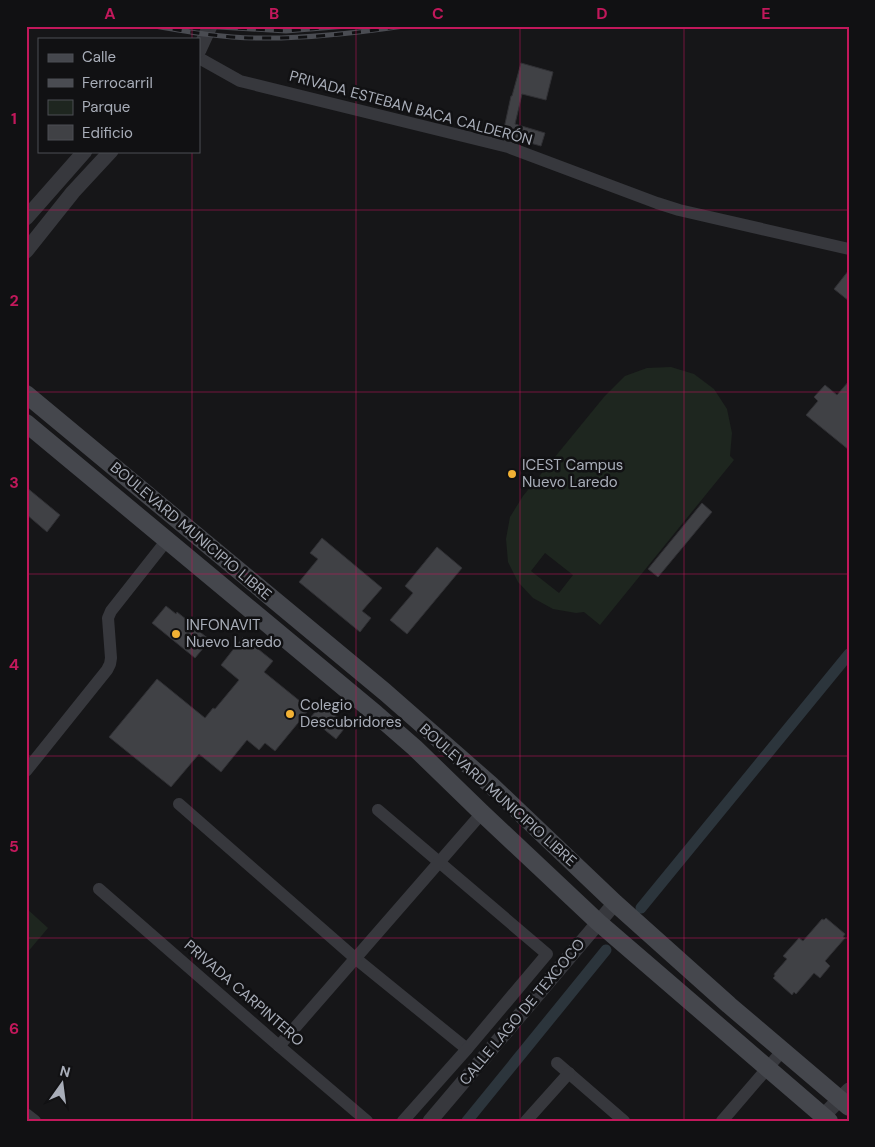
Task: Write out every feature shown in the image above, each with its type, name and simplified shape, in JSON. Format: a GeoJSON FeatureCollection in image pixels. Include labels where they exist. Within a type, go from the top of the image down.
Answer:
{"type":"FeatureCollection","features":[{"type":"Feature","properties":{"kind":"main road","name":"BOULEVARD MUNICIPIO LIBRE"},"geometry":{"type":"LineString","coordinates":[[26,394],[385,692],[491,785],[615,903],[729,1005],[846,1099]]}},
{"type":"Feature","properties":{"kind":"main road","name":"BOULEVARD MUNICIPIO LIBRE"},"geometry":{"type":"LineString","coordinates":[[26,423],[368,707],[415,748],[598,922],[826,1118]]}},
{"type":"Feature","properties":{"kind":"main road"},"geometry":{"type":"LineString","coordinates":[[107,490],[121,473]]}},
{"type":"Feature","properties":{"kind":"main road"},"geometry":{"type":"LineString","coordinates":[[214,579],[228,562]]}},
{"type":"Feature","properties":{"kind":"main road"},"geometry":{"type":"LineString","coordinates":[[415,748],[430,732]]}},
{"type":"Feature","properties":{"kind":"street"},"geometry":{"type":"LineString","coordinates":[[200,48],[210,26]]}},
{"type":"Feature","properties":{"kind":"street","name":"PRIVADA ESTEBAN BACA CALDERÓN"},"geometry":{"type":"LineString","coordinates":[[200,51],[240,81],[508,147],[679,210],[849,248]]}},
{"type":"Feature","properties":{"kind":"street"},"geometry":{"type":"LineString","coordinates":[[26,218],[84,152]]}},
{"type":"Feature","properties":{"kind":"street"},"geometry":{"type":"LineString","coordinates":[[26,251],[73,192],[110,152]]}},
{"type":"Feature","properties":{"kind":"street"},"geometry":{"type":"LineString","coordinates":[[26,771],[108,670],[111,658],[108,618],[111,611],[167,540]]}},
{"type":"Feature","properties":{"kind":"street"},"geometry":{"type":"LineString","coordinates":[[178,804],[356,958],[467,1049]]}},
{"type":"Feature","properties":{"kind":"street"},"geometry":{"type":"LineString","coordinates":[[378,810],[547,954],[403,1121]]}},
{"type":"Feature","properties":{"kind":"street"},"geometry":{"type":"LineString","coordinates":[[279,1046],[482,813]]}},
{"type":"Feature","properties":{"kind":"street","name":"PRIVADA CARPINTERO"},"geometry":{"type":"LineString","coordinates":[[100,890],[367,1121]]}},
{"type":"Feature","properties":{"kind":"street","name":"CALLE LAGO DE TEXCOCO"},"geometry":{"type":"LineString","coordinates":[[430,1121],[615,903]]}},
{"type":"Feature","properties":{"kind":"street"},"geometry":{"type":"LineString","coordinates":[[722,1121],[783,1050]]}},
{"type":"Feature","properties":{"kind":"street"},"geometry":{"type":"LineString","coordinates":[[557,1063],[624,1121]]}},
{"type":"Feature","properties":{"kind":"street"},"geometry":{"type":"LineString","coordinates":[[526,1121],[569,1073]]}},
{"type":"Feature","properties":{"kind":"street"},"geometry":{"type":"LineString","coordinates":[[826,1118],[846,1099]]}},
{"type":"Feature","properties":{"kind":"street"},"geometry":{"type":"LineString","coordinates":[[26,1114],[35,1121]]}},
{"type":"Feature","properties":{"kind":"green space"},"geometry":{"type":"Polygon","coordinates":[[[671,367],[694,374],[714,389],[727,409],[732,433],[730,456],[734,460],[600,625],[584,612],[576,613],[553,609],[533,598],[518,582],[508,562],[506,539],[510,517],[523,496],[604,397],[625,376],[647,368],[671,367]],[[545,553],[531,571],[559,593],[573,575],[545,553]]]}},
{"type":"Feature","properties":{"kind":"green space"},"geometry":{"type":"Polygon","coordinates":[[[26,908],[48,928],[26,954],[26,908]]]}},
{"type":"Feature","properties":{"kind":"building"},"geometry":{"type":"Polygon","coordinates":[[[521,63],[553,72],[546,100],[522,94],[515,124],[545,133],[541,146],[512,138],[513,135],[503,133],[521,63]]]}},
{"type":"Feature","properties":{"kind":"building"},"geometry":{"type":"Polygon","coordinates":[[[849,270],[849,301],[834,289],[849,270]]]}},
{"type":"Feature","properties":{"kind":"building"},"geometry":{"type":"Polygon","coordinates":[[[849,381],[849,450],[806,415],[818,401],[814,397],[825,385],[837,395],[849,381]]]}},
{"type":"Feature","properties":{"kind":"building"},"geometry":{"type":"Polygon","coordinates":[[[26,487],[60,515],[47,532],[26,514],[26,487]]]}},
{"type":"Feature","properties":{"kind":"building"},"geometry":{"type":"Polygon","coordinates":[[[702,503],[712,512],[658,577],[648,569],[702,503]]]}},
{"type":"Feature","properties":{"kind":"building"},"geometry":{"type":"Polygon","coordinates":[[[322,538],[382,588],[362,611],[371,618],[360,632],[299,582],[318,559],[310,553],[322,538]]]}},
{"type":"Feature","properties":{"kind":"building"},"geometry":{"type":"Polygon","coordinates":[[[437,547],[462,568],[407,634],[390,620],[413,593],[405,586],[437,547]]]}},
{"type":"Feature","properties":{"kind":"building","name":"INFONAVIT Nuevo Laredo"},"geometry":{"type":"Polygon","coordinates":[[[166,606],[176,614],[177,612],[210,640],[195,658],[152,623],[166,606]]]}},
{"type":"Feature","properties":{"kind":"building"},"geometry":{"type":"Polygon","coordinates":[[[243,637],[273,661],[264,672],[301,702],[298,705],[307,712],[275,751],[265,743],[259,750],[247,740],[221,772],[199,754],[171,787],[109,737],[157,679],[205,718],[239,680],[221,665],[243,637]]]}},
{"type":"Feature","properties":{"kind":"building"},"geometry":{"type":"Polygon","coordinates":[[[322,704],[347,725],[336,739],[310,718],[322,704]]]}},
{"type":"Feature","properties":{"kind":"building"},"geometry":{"type":"Polygon","coordinates":[[[826,918],[845,934],[843,937],[845,938],[825,961],[830,966],[820,978],[814,973],[796,994],[794,992],[792,995],[773,978],[774,974],[787,959],[783,956],[799,938],[803,941],[822,919],[826,918]]]}},
{"type":"Feature","properties":{"kind":"waterway"},"geometry":{"type":"LineString","coordinates":[[641,908],[849,654]]}},
{"type":"Feature","properties":{"kind":"waterway"},"geometry":{"type":"LineString","coordinates":[[467,1121],[606,950]]}},
{"type":"Feature","properties":{"kind":"railway"},"geometry":{"type":"LineString","coordinates":[[155,26],[245,38],[295,38],[404,26]]}},
{"type":"Feature","properties":{"kind":"railway"},"geometry":{"type":"LineString","coordinates":[[202,26],[286,31],[347,26]]}},
{"type":"Feature","properties":{"kind":"place","name":"ICEST Campus Nuevo Laredo"},"geometry":{"type":"Point","coordinates":[512,474]}},
{"type":"Feature","properties":{"kind":"place","name":"INFONAVIT Nuevo Laredo"},"geometry":{"type":"Point","coordinates":[176,634]}},
{"type":"Feature","properties":{"kind":"place","name":"Colegio Descubridores"},"geometry":{"type":"Point","coordinates":[290,714]}}]}
